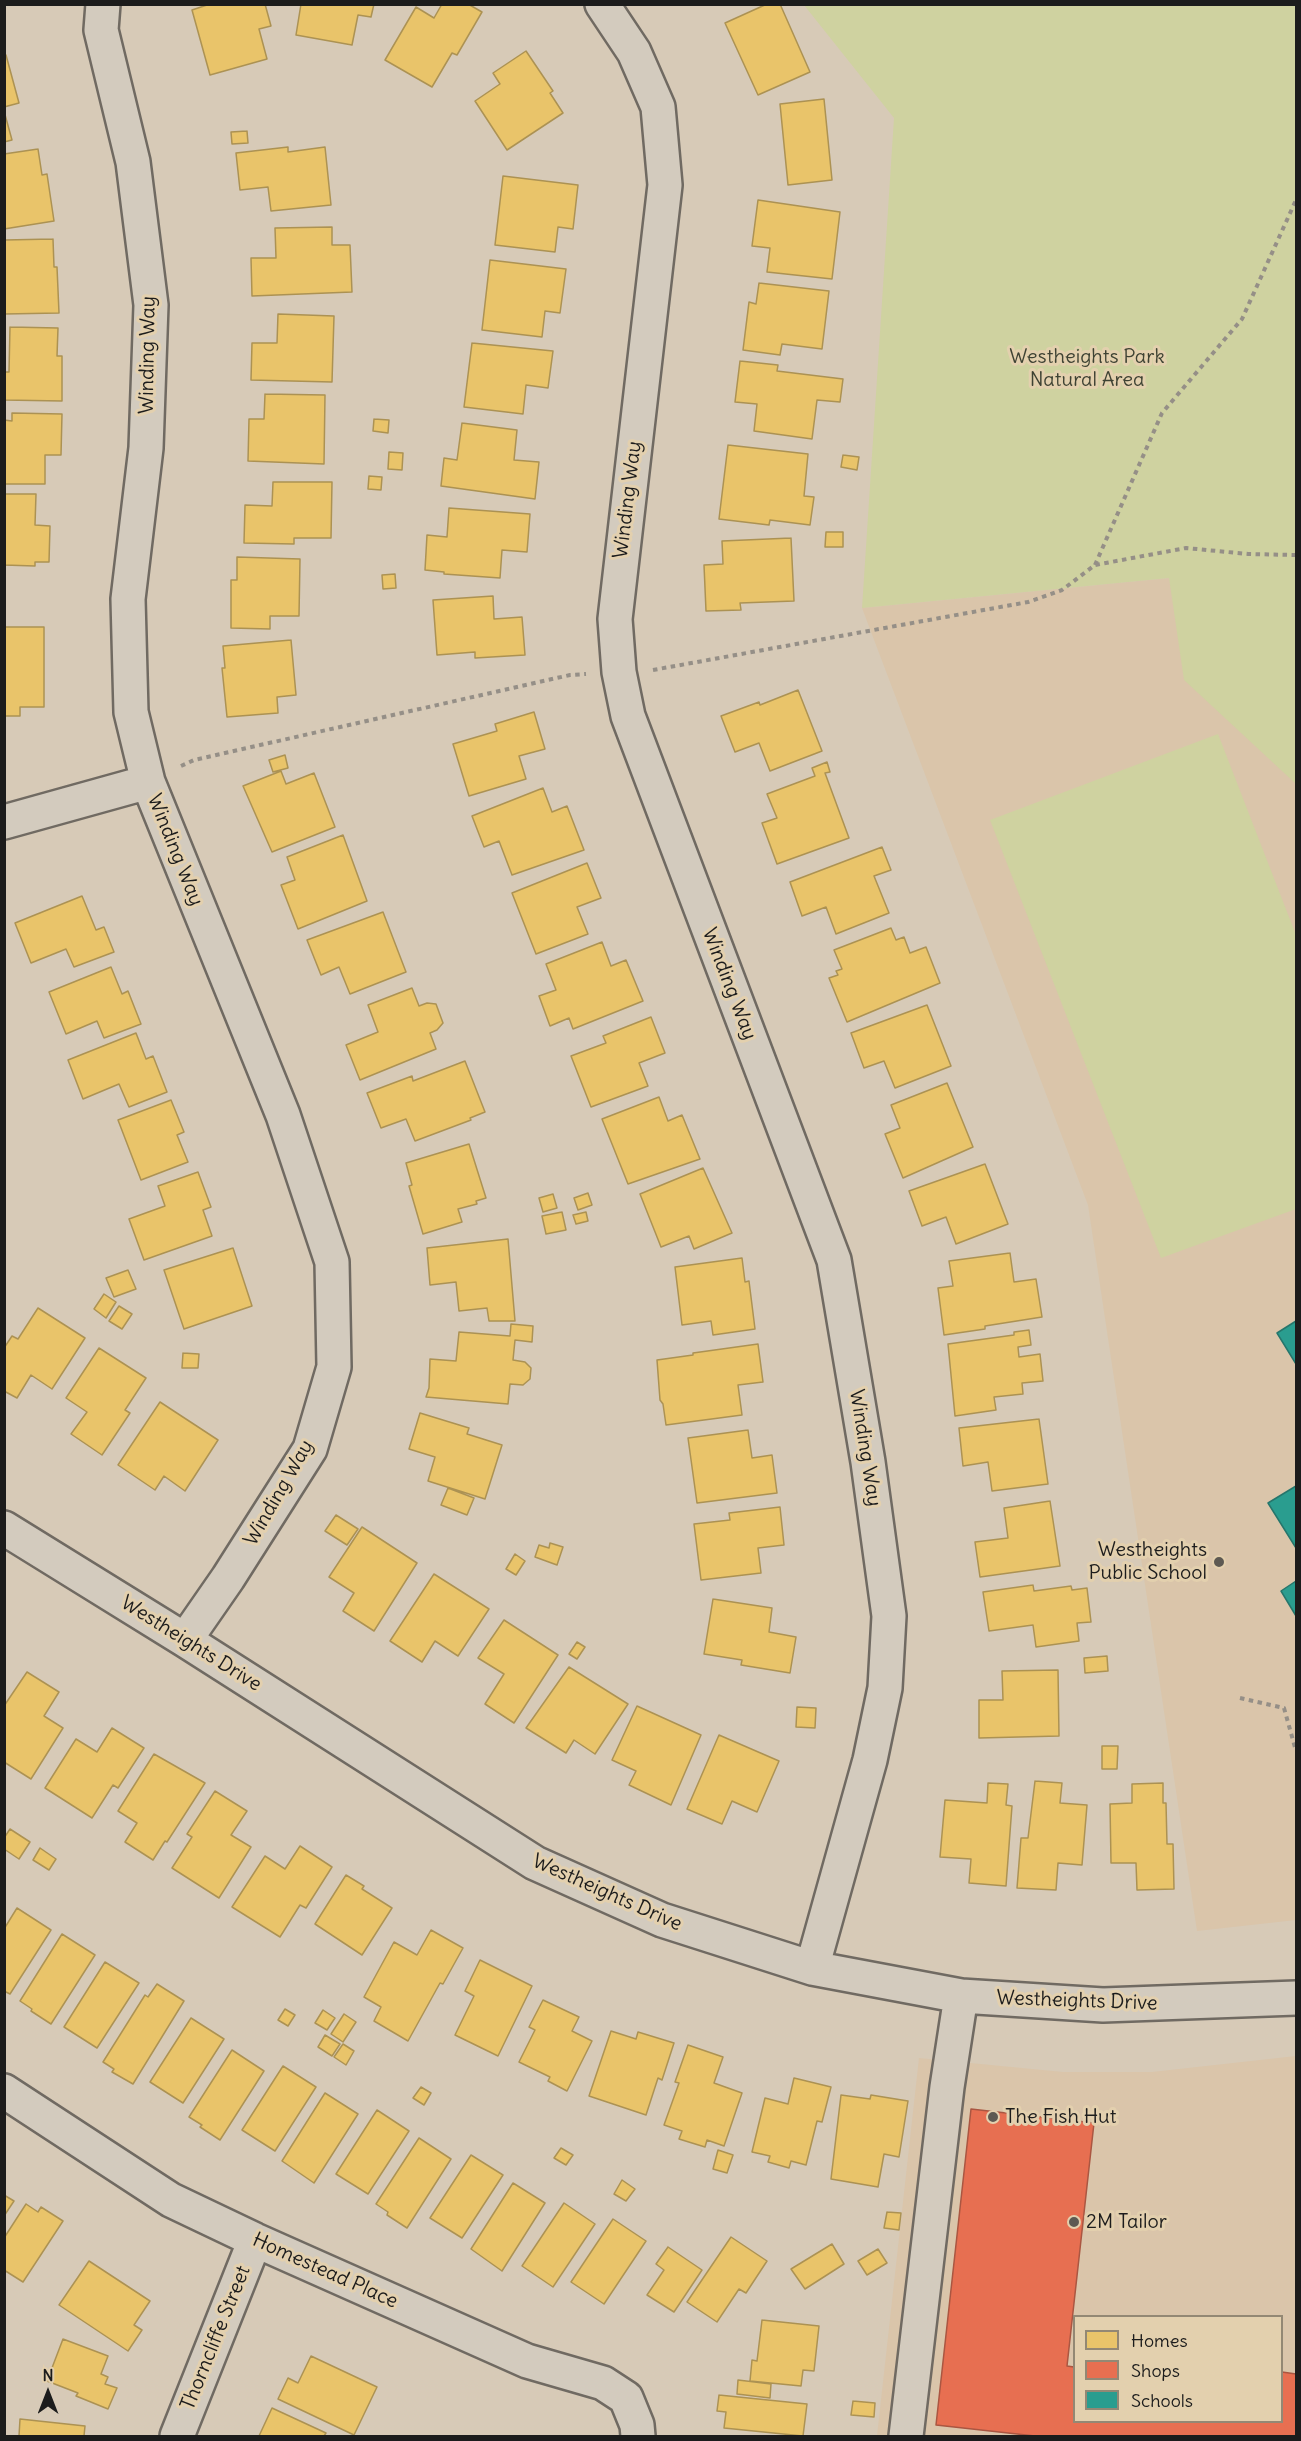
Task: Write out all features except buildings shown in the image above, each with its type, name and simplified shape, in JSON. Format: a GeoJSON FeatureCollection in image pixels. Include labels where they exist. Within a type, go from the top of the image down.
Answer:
{"type":"FeatureCollection","features":[{"type":"Feature","properties":{"kind":"street","name":"Winding Way"},"geometry":{"type":"LineString","coordinates":[[103,4],[101,30],[133,162],[151,305],[146,448],[128,599],[131,712],[148,782],[283,1115],[332,1262],[334,1367],[310,1449],[228,1578],[184,1640]]}},
{"type":"Feature","properties":{"kind":"street","name":"Winding Way"},"geometry":{"type":"LineString","coordinates":[[602,4],[634,52],[657,107],[664,185],[615,619],[619,672],[628,716],[834,1260],[868,1462],[889,1616],[885,1688],[867,1771],[812,1968]]}},
{"type":"Feature","properties":{"kind":"street"},"geometry":{"type":"LineString","coordinates":[[4,822],[148,782]]}},
{"type":"Feature","properties":{"kind":"street","name":"Westheights Drive"},"geometry":{"type":"LineString","coordinates":[[4,1528],[535,1863],[662,1920],[812,1968],[961,1996],[1103,2005],[1168,2005],[1296,1998]]}},
{"type":"Feature","properties":{"kind":"street"},"geometry":{"type":"LineString","coordinates":[[906,2436],[947,2087],[961,1996]]}},
{"type":"Feature","properties":{"kind":"street","name":"Homestead Place"},"geometry":{"type":"LineString","coordinates":[[4,2091],[171,2200],[255,2240],[527,2361],[603,2383],[626,2398],[638,2436]]}},
{"type":"Feature","properties":{"kind":"street","name":"Thorncliffe Street"},"geometry":{"type":"LineString","coordinates":[[177,2436],[255,2240]]}},
{"type":"Feature","properties":{"kind":"path"},"geometry":{"type":"LineString","coordinates":[[1095,565],[1162,413],[1242,318],[1296,200]]}},
{"type":"Feature","properties":{"kind":"path"},"geometry":{"type":"LineString","coordinates":[[642,671],[666,670],[1028,602],[1062,590],[1095,565],[1186,548],[1248,554],[1296,555]]}},
{"type":"Feature","properties":{"kind":"path"},"geometry":{"type":"LineString","coordinates":[[148,782],[194,760],[570,675],[595,673]]}},
{"type":"Feature","properties":{"kind":"path"},"geometry":{"type":"LineString","coordinates":[[1240,1698],[1284,1708],[1296,1751]]}},
{"type":"Feature","properties":{"kind":"shaded area","name":"Westheights Public School"},"geometry":{"type":"Polygon","coordinates":[[[1169,578],[1296,752],[1296,1920],[1197,1931],[1088,1205],[862,608],[1169,578]]]}},
{"type":"Feature","properties":{"kind":"shaded area"},"geometry":{"type":"Polygon","coordinates":[[[1296,2056],[1296,2436],[877,2436],[919,2058],[1063,2072],[1152,2072],[1296,2056]]]}},
{"type":"Feature","properties":{"kind":"green space","name":"Westheights Park Natural Area"},"geometry":{"type":"Polygon","coordinates":[[[804,5],[1296,5],[1296,784],[1184,680],[1169,578],[862,608],[894,118],[804,5]]]}},
{"type":"Feature","properties":{"kind":"green space"},"geometry":{"type":"Polygon","coordinates":[[[1218,734],[1296,935],[1296,1209],[1161,1258],[990,820],[1218,734]]]}},
{"type":"Feature","properties":{"kind":"place","name":"Westheights Public School"},"geometry":{"type":"Point","coordinates":[1219,1562]}},
{"type":"Feature","properties":{"kind":"place","name":"The Fish Hut"},"geometry":{"type":"Point","coordinates":[993,2117]}},
{"type":"Feature","properties":{"kind":"place","name":"2M Tailor"},"geometry":{"type":"Point","coordinates":[1074,2222]}}]}
